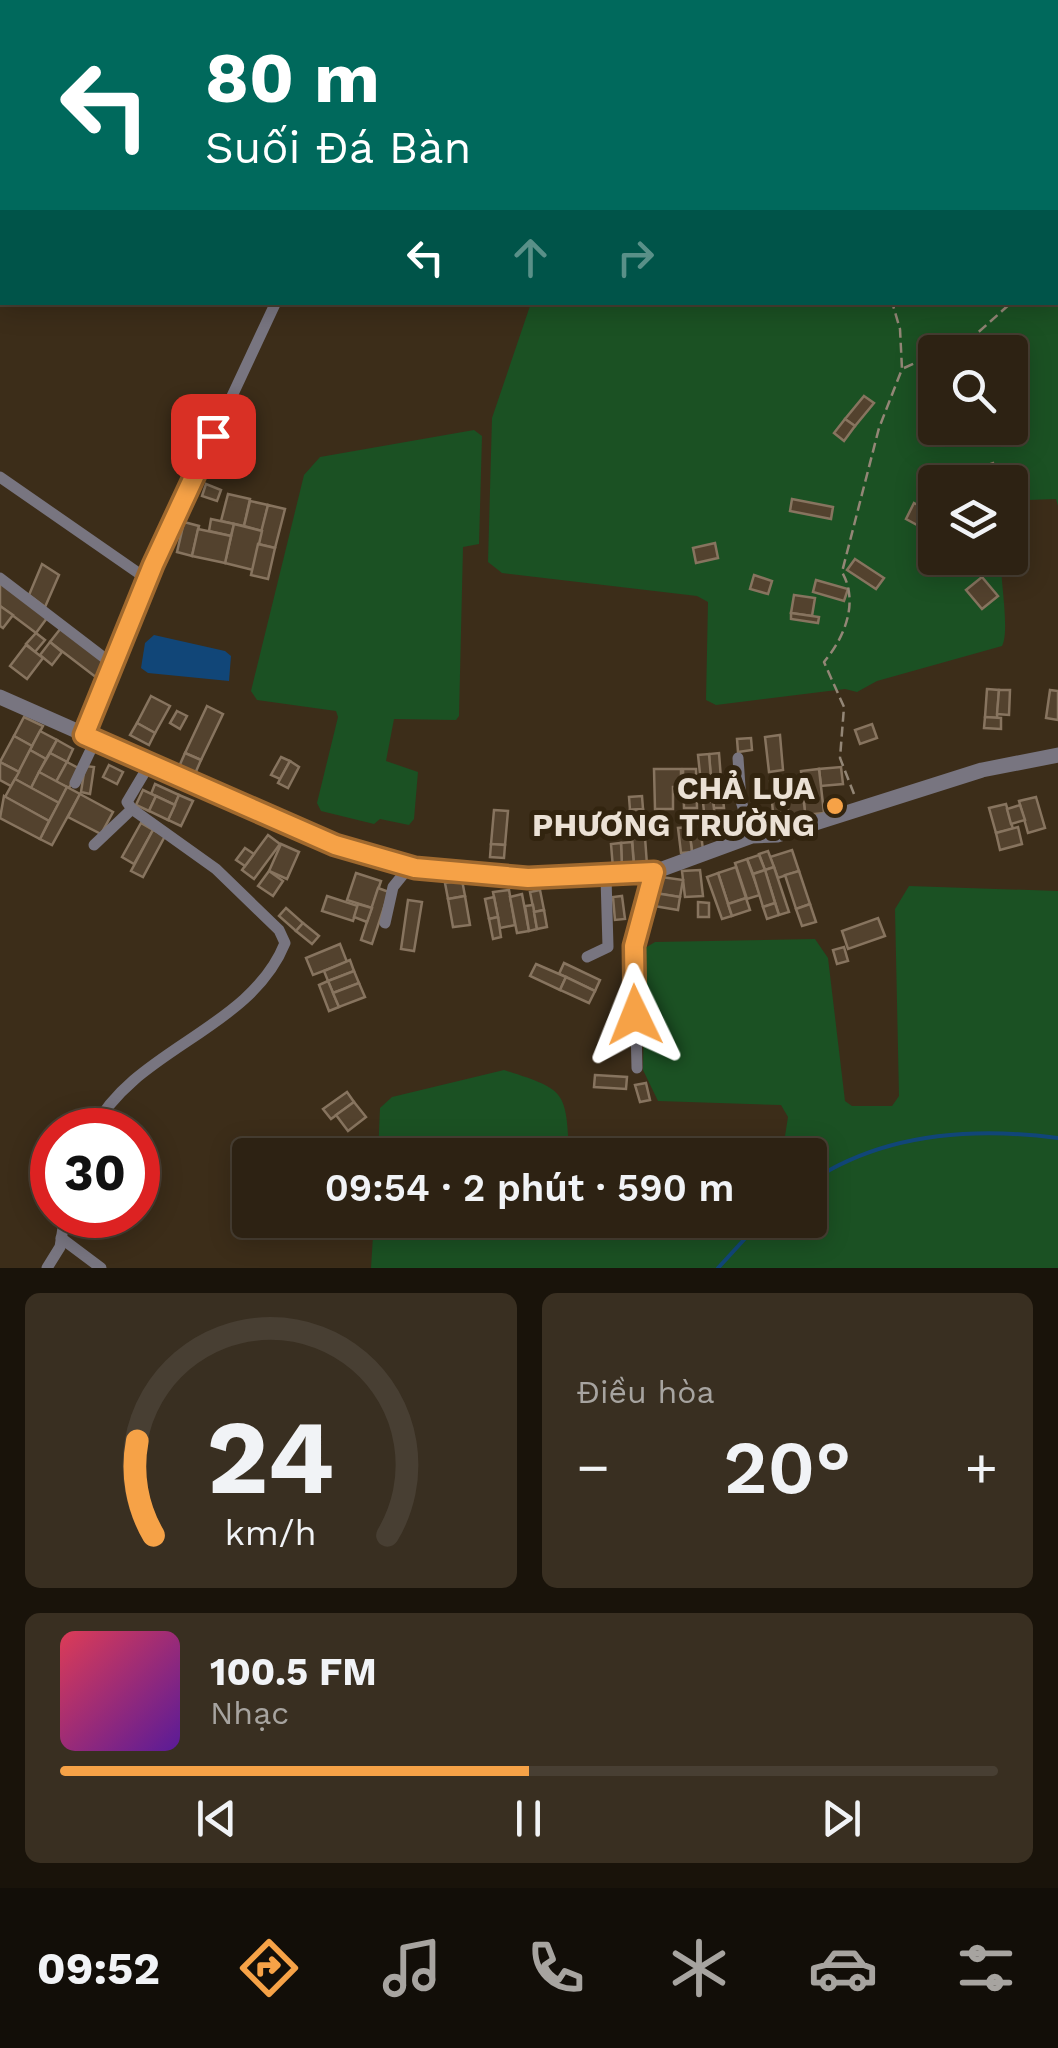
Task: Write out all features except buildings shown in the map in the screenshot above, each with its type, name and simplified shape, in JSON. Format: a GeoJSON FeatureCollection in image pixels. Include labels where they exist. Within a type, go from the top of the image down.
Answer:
{"type":"FeatureCollection","features":[{"type":"Feature","properties":{"kind":"street"},"geometry":{"type":"LineString","coordinates":[[75,783],[147,578],[275,305]]}},
{"type":"Feature","properties":{"kind":"street"},"geometry":{"type":"LineString","coordinates":[[0,477],[147,578]]}},
{"type":"Feature","properties":{"kind":"street"},"geometry":{"type":"LineString","coordinates":[[0,578],[115,666]]}},
{"type":"Feature","properties":{"kind":"street"},"geometry":{"type":"LineString","coordinates":[[0,696],[335,845],[410,866],[528,878],[654,872],[752,836],[777,835],[982,770],[1058,755]]}},
{"type":"Feature","properties":{"kind":"street"},"geometry":{"type":"LineString","coordinates":[[738,758],[741,800],[752,836]]}},
{"type":"Feature","properties":{"kind":"street"},"geometry":{"type":"LineString","coordinates":[[111,1108],[141,1072],[196,1037],[253,988],[279,957],[285,942],[279,930],[216,869],[132,809],[127,802],[130,793],[149,765]]}},
{"type":"Feature","properties":{"kind":"street"},"geometry":{"type":"LineString","coordinates":[[94,846],[132,809]]}},
{"type":"Feature","properties":{"kind":"street"},"geometry":{"type":"LineString","coordinates":[[385,923],[394,887],[410,866]]}},
{"type":"Feature","properties":{"kind":"street"},"geometry":{"type":"LineString","coordinates":[[636,1068],[634,946],[654,872]]}},
{"type":"Feature","properties":{"kind":"street"},"geometry":{"type":"LineString","coordinates":[[587,957],[608,947],[606,877]]}},
{"type":"Feature","properties":{"kind":"street"},"geometry":{"type":"LineString","coordinates":[[48,1268],[61,1238],[101,1268]]}},
{"type":"Feature","properties":{"kind":"path"},"geometry":{"type":"LineString","coordinates":[[860,810],[840,758],[844,707],[824,662],[840,644],[848,618],[850,586],[842,572],[878,428],[902,369],[900,329],[893,305]]}},
{"type":"Feature","properties":{"kind":"path"},"geometry":{"type":"LineString","coordinates":[[975,335],[1009,305]]}},
{"type":"Feature","properties":{"kind":"path"},"geometry":{"type":"LineString","coordinates":[[902,369],[918,362]]}},
{"type":"Feature","properties":{"kind":"green space"},"geometry":{"type":"Polygon","coordinates":[[[530,305],[1058,305],[1058,506],[1056,499],[1028,500],[1028,465],[918,465],[918,575],[1002,575],[1005,629],[1002,646],[877,681],[857,692],[845,689],[716,705],[706,700],[708,602],[697,596],[502,573],[488,562],[492,418],[530,305]]]}},
{"type":"Feature","properties":{"kind":"green space"},"geometry":{"type":"Polygon","coordinates":[[[474,430],[482,436],[479,544],[463,547],[459,716],[456,720],[394,719],[386,761],[418,772],[414,819],[409,825],[380,819],[374,824],[321,811],[317,803],[338,717],[336,711],[257,700],[251,691],[304,475],[320,457],[474,430]]]}},
{"type":"Feature","properties":{"kind":"green space"},"geometry":{"type":"Polygon","coordinates":[[[909,886],[1058,891],[1058,1268],[371,1268],[373,1238],[827,1238],[827,1138],[785,1138],[788,1117],[781,1105],[658,1101],[643,1070],[645,948],[655,942],[815,939],[828,958],[845,1101],[852,1106],[892,1106],[899,1096],[895,909],[909,886]]]}},
{"type":"Feature","properties":{"kind":"green space"},"geometry":{"type":"Polygon","coordinates":[[[504,1070],[540,1083],[559,1096],[568,1138],[379,1138],[380,1108],[392,1097],[504,1070]]]}},
{"type":"Feature","properties":{"kind":"water"},"geometry":{"type":"Polygon","coordinates":[[[154,635],[225,651],[231,656],[229,681],[148,673],[141,668],[145,643],[154,635]]]}},
{"type":"Feature","properties":{"kind":"waterway"},"geometry":{"type":"LineString","coordinates":[[827,1172],[868,1153],[929,1138],[994,1133],[1058,1138]]}},
{"type":"Feature","properties":{"kind":"waterway"},"geometry":{"type":"LineString","coordinates":[[718,1268],[746,1238]]}},
{"type":"Feature","properties":{"kind":"place","name":"CHẢ LỤA PHƯƠNG TRƯỜNG"},"geometry":{"type":"Point","coordinates":[835,806]}},
{"type":"Feature","properties":{"kind":"route"},"geometry":{"type":"LineString","coordinates":[[213,436],[153,565],[84,735],[335,845],[415,868],[528,878],[594,878],[654,872],[634,946],[635,1015]]}}]}
